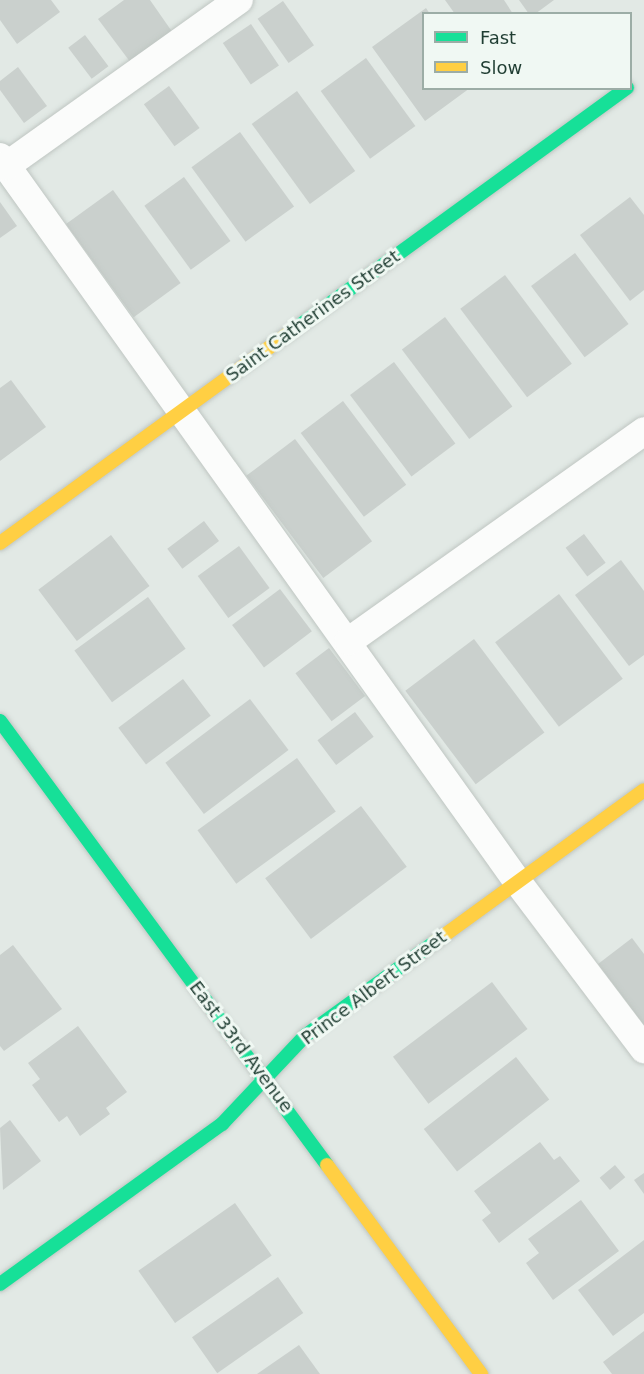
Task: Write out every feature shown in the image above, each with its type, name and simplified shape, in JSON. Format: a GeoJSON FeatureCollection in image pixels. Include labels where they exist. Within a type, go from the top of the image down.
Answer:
{"type":"FeatureCollection","features":[{"type":"Feature","properties":{"kind":"street","name":"Saint Catherines Street"},"geometry":{"type":"LineString","coordinates":[[0,543],[624,90]]}},
{"type":"Feature","properties":{"kind":"street","name":"East 33rd Avenue"},"geometry":{"type":"LineString","coordinates":[[0,721],[481,1374]]}},
{"type":"Feature","properties":{"kind":"street","name":"Prince Albert Street"},"geometry":{"type":"LineString","coordinates":[[0,1284],[222,1124],[306,1035],[644,790]]}},
{"type":"Feature","properties":{"kind":"lane"},"geometry":{"type":"LineString","coordinates":[[239,0],[3,162],[349,641],[518,881],[644,1049]]}},
{"type":"Feature","properties":{"kind":"lane"},"geometry":{"type":"LineString","coordinates":[[349,641],[644,431]]}},
{"type":"Feature","properties":{"kind":"building"},"geometry":{"type":"Polygon","coordinates":[[[0,0],[51,0],[60,12],[17,44],[0,20],[0,0]]]}},
{"type":"Feature","properties":{"kind":"building"},"geometry":{"type":"Polygon","coordinates":[[[124,0],[150,0],[173,33],[131,63],[98,19],[124,0]]]}},
{"type":"Feature","properties":{"kind":"building"},"geometry":{"type":"Polygon","coordinates":[[[445,0],[504,0],[512,12],[454,12],[445,0]]]}},
{"type":"Feature","properties":{"kind":"building"},"geometry":{"type":"Polygon","coordinates":[[[519,0],[554,0],[538,12],[528,12],[519,0]]]}},
{"type":"Feature","properties":{"kind":"building"},"geometry":{"type":"Polygon","coordinates":[[[283,1],[314,45],[289,63],[258,19],[283,1]]]}},
{"type":"Feature","properties":{"kind":"building"},"geometry":{"type":"Polygon","coordinates":[[[426,8],[429,12],[422,12],[422,90],[467,90],[425,121],[372,47],[426,8]]]}},
{"type":"Feature","properties":{"kind":"building"},"geometry":{"type":"Polygon","coordinates":[[[251,24],[279,65],[251,84],[223,43],[251,24]]]}},
{"type":"Feature","properties":{"kind":"building"},"geometry":{"type":"Polygon","coordinates":[[[85,35],[108,66],[92,79],[68,48],[85,35]]]}},
{"type":"Feature","properties":{"kind":"building"},"geometry":{"type":"Polygon","coordinates":[[[366,58],[415,126],[370,159],[321,91],[366,58]]]}},
{"type":"Feature","properties":{"kind":"building"},"geometry":{"type":"Polygon","coordinates":[[[18,67],[47,106],[24,123],[0,90],[0,81],[18,67]]]}},
{"type":"Feature","properties":{"kind":"building"},"geometry":{"type":"Polygon","coordinates":[[[169,86],[200,128],[174,146],[144,104],[169,86]]]}},
{"type":"Feature","properties":{"kind":"building"},"geometry":{"type":"Polygon","coordinates":[[[297,91],[355,171],[310,204],[252,124],[297,91]]]}},
{"type":"Feature","properties":{"kind":"building"},"geometry":{"type":"Polygon","coordinates":[[[240,132],[294,206],[246,242],[191,167],[240,132]]]}},
{"type":"Feature","properties":{"kind":"building"},"geometry":{"type":"Polygon","coordinates":[[[184,177],[230,241],[191,270],[144,206],[184,177]]]}},
{"type":"Feature","properties":{"kind":"building"},"geometry":{"type":"Polygon","coordinates":[[[113,190],[181,283],[134,317],[66,224],[113,190]]]}},
{"type":"Feature","properties":{"kind":"building"},"geometry":{"type":"Polygon","coordinates":[[[630,197],[644,215],[644,290],[630,301],[580,235],[630,197]]]}},
{"type":"Feature","properties":{"kind":"building"},"geometry":{"type":"Polygon","coordinates":[[[0,202],[17,226],[0,238],[0,202]]]}},
{"type":"Feature","properties":{"kind":"building"},"geometry":{"type":"Polygon","coordinates":[[[575,253],[629,324],[585,357],[531,286],[575,253]]]}},
{"type":"Feature","properties":{"kind":"building"},"geometry":{"type":"Polygon","coordinates":[[[505,275],[572,364],[527,397],[460,309],[505,275]]]}},
{"type":"Feature","properties":{"kind":"building"},"geometry":{"type":"Polygon","coordinates":[[[445,317],[512,406],[469,439],[402,349],[445,317]]]}},
{"type":"Feature","properties":{"kind":"building"},"geometry":{"type":"Polygon","coordinates":[[[394,362],[455,443],[411,477],[350,395],[394,362]]]}},
{"type":"Feature","properties":{"kind":"building"},"geometry":{"type":"Polygon","coordinates":[[[11,380],[46,427],[0,461],[0,388],[11,380]]]}},
{"type":"Feature","properties":{"kind":"building"},"geometry":{"type":"Polygon","coordinates":[[[343,401],[406,485],[364,517],[301,433],[343,401]]]}},
{"type":"Feature","properties":{"kind":"building"},"geometry":{"type":"Polygon","coordinates":[[[295,439],[372,541],[323,578],[246,476],[295,439]]]}},
{"type":"Feature","properties":{"kind":"building"},"geometry":{"type":"Polygon","coordinates":[[[204,521],[219,541],[182,569],[167,549],[204,521]]]}},
{"type":"Feature","properties":{"kind":"building"},"geometry":{"type":"Polygon","coordinates":[[[584,534],[606,563],[587,577],[566,548],[584,534]]]}},
{"type":"Feature","properties":{"kind":"building"},"geometry":{"type":"Polygon","coordinates":[[[111,535],[150,586],[77,641],[38,590],[111,535]]]}},
{"type":"Feature","properties":{"kind":"building"},"geometry":{"type":"Polygon","coordinates":[[[239,546],[270,588],[228,618],[198,576],[239,546]]]}},
{"type":"Feature","properties":{"kind":"building"},"geometry":{"type":"Polygon","coordinates":[[[621,560],[644,591],[644,655],[629,666],[575,595],[621,560]]]}},
{"type":"Feature","properties":{"kind":"building"},"geometry":{"type":"Polygon","coordinates":[[[280,589],[312,631],[264,667],[232,625],[280,589]]]}},
{"type":"Feature","properties":{"kind":"building"},"geometry":{"type":"Polygon","coordinates":[[[559,594],[623,679],[559,727],[495,642],[559,594]]]}},
{"type":"Feature","properties":{"kind":"building"},"geometry":{"type":"Polygon","coordinates":[[[148,597],[186,649],[112,702],[74,650],[148,597]]]}},
{"type":"Feature","properties":{"kind":"building"},"geometry":{"type":"Polygon","coordinates":[[[474,639],[544,732],[476,784],[405,691],[474,639]]]}},
{"type":"Feature","properties":{"kind":"building"},"geometry":{"type":"Polygon","coordinates":[[[329,648],[365,696],[332,721],[295,673],[329,648]]]}},
{"type":"Feature","properties":{"kind":"building"},"geometry":{"type":"Polygon","coordinates":[[[183,679],[211,716],[146,764],[118,728],[183,679]]]}},
{"type":"Feature","properties":{"kind":"building"},"geometry":{"type":"Polygon","coordinates":[[[250,699],[289,750],[204,814],[165,763],[250,699]]]}},
{"type":"Feature","properties":{"kind":"building"},"geometry":{"type":"Polygon","coordinates":[[[355,712],[374,737],[336,765],[317,740],[355,712]]]}},
{"type":"Feature","properties":{"kind":"building"},"geometry":{"type":"Polygon","coordinates":[[[297,758],[336,811],[236,884],[197,830],[297,758]]]}},
{"type":"Feature","properties":{"kind":"building"},"geometry":{"type":"Polygon","coordinates":[[[361,806],[407,867],[311,939],[265,878],[361,806]]]}},
{"type":"Feature","properties":{"kind":"building"},"geometry":{"type":"Polygon","coordinates":[[[632,938],[644,954],[644,1025],[598,964],[632,938]]]}},
{"type":"Feature","properties":{"kind":"building"},"geometry":{"type":"Polygon","coordinates":[[[13,945],[62,1009],[4,1051],[0,1046],[0,955],[13,945]]]}},
{"type":"Feature","properties":{"kind":"building"},"geometry":{"type":"Polygon","coordinates":[[[492,982],[528,1029],[428,1104],[393,1057],[492,982]]]}},
{"type":"Feature","properties":{"kind":"building"},"geometry":{"type":"Polygon","coordinates":[[[78,1026],[127,1092],[106,1108],[110,1114],[80,1136],[67,1116],[59,1122],[32,1085],[40,1079],[28,1063],[78,1026]]]}},
{"type":"Feature","properties":{"kind":"building"},"geometry":{"type":"Polygon","coordinates":[[[516,1057],[549,1100],[457,1172],[424,1129],[516,1057]]]}},
{"type":"Feature","properties":{"kind":"building"},"geometry":{"type":"Polygon","coordinates":[[[10,1120],[41,1161],[3,1190],[0,1128],[10,1120]]]}},
{"type":"Feature","properties":{"kind":"building"},"geometry":{"type":"Polygon","coordinates":[[[540,1142],[554,1160],[560,1156],[580,1181],[499,1243],[482,1220],[491,1213],[474,1191],[540,1142]]]}},
{"type":"Feature","properties":{"kind":"building"},"geometry":{"type":"Polygon","coordinates":[[[615,1165],[625,1177],[610,1190],[600,1178],[615,1165]]]}},
{"type":"Feature","properties":{"kind":"building"},"geometry":{"type":"Polygon","coordinates":[[[644,1173],[644,1194],[634,1180],[644,1173]]]}},
{"type":"Feature","properties":{"kind":"building"},"geometry":{"type":"Polygon","coordinates":[[[581,1200],[619,1251],[553,1300],[526,1263],[539,1253],[528,1239],[581,1200]]]}},
{"type":"Feature","properties":{"kind":"building"},"geometry":{"type":"Polygon","coordinates":[[[235,1203],[272,1255],[175,1323],[138,1271],[235,1203]]]}},
{"type":"Feature","properties":{"kind":"building"},"geometry":{"type":"Polygon","coordinates":[[[644,1240],[644,1313],[613,1336],[578,1290],[644,1240]]]}},
{"type":"Feature","properties":{"kind":"building"},"geometry":{"type":"Polygon","coordinates":[[[278,1277],[303,1313],[217,1373],[192,1337],[278,1277]]]}},
{"type":"Feature","properties":{"kind":"building"},"geometry":{"type":"Polygon","coordinates":[[[644,1331],[644,1374],[612,1374],[603,1362],[644,1331]]]}},
{"type":"Feature","properties":{"kind":"building"},"geometry":{"type":"Polygon","coordinates":[[[299,1345],[320,1374],[257,1374],[299,1345]]]}},
{"type":"Feature","properties":{"kind":"traffic: fast"},"geometry":{"type":"LineString","coordinates":[[288,334],[624,90]]}},
{"type":"Feature","properties":{"kind":"traffic: fast"},"geometry":{"type":"LineString","coordinates":[[0,721],[327,1165]]}},
{"type":"Feature","properties":{"kind":"traffic: fast"},"geometry":{"type":"LineString","coordinates":[[0,1284],[222,1124],[306,1035],[435,942]]}},
{"type":"Feature","properties":{"kind":"traffic: slow"},"geometry":{"type":"LineString","coordinates":[[0,543],[288,334]]}},
{"type":"Feature","properties":{"kind":"traffic: slow"},"geometry":{"type":"LineString","coordinates":[[435,942],[644,790]]}},
{"type":"Feature","properties":{"kind":"traffic: slow"},"geometry":{"type":"LineString","coordinates":[[327,1165],[481,1374]]}}]}
